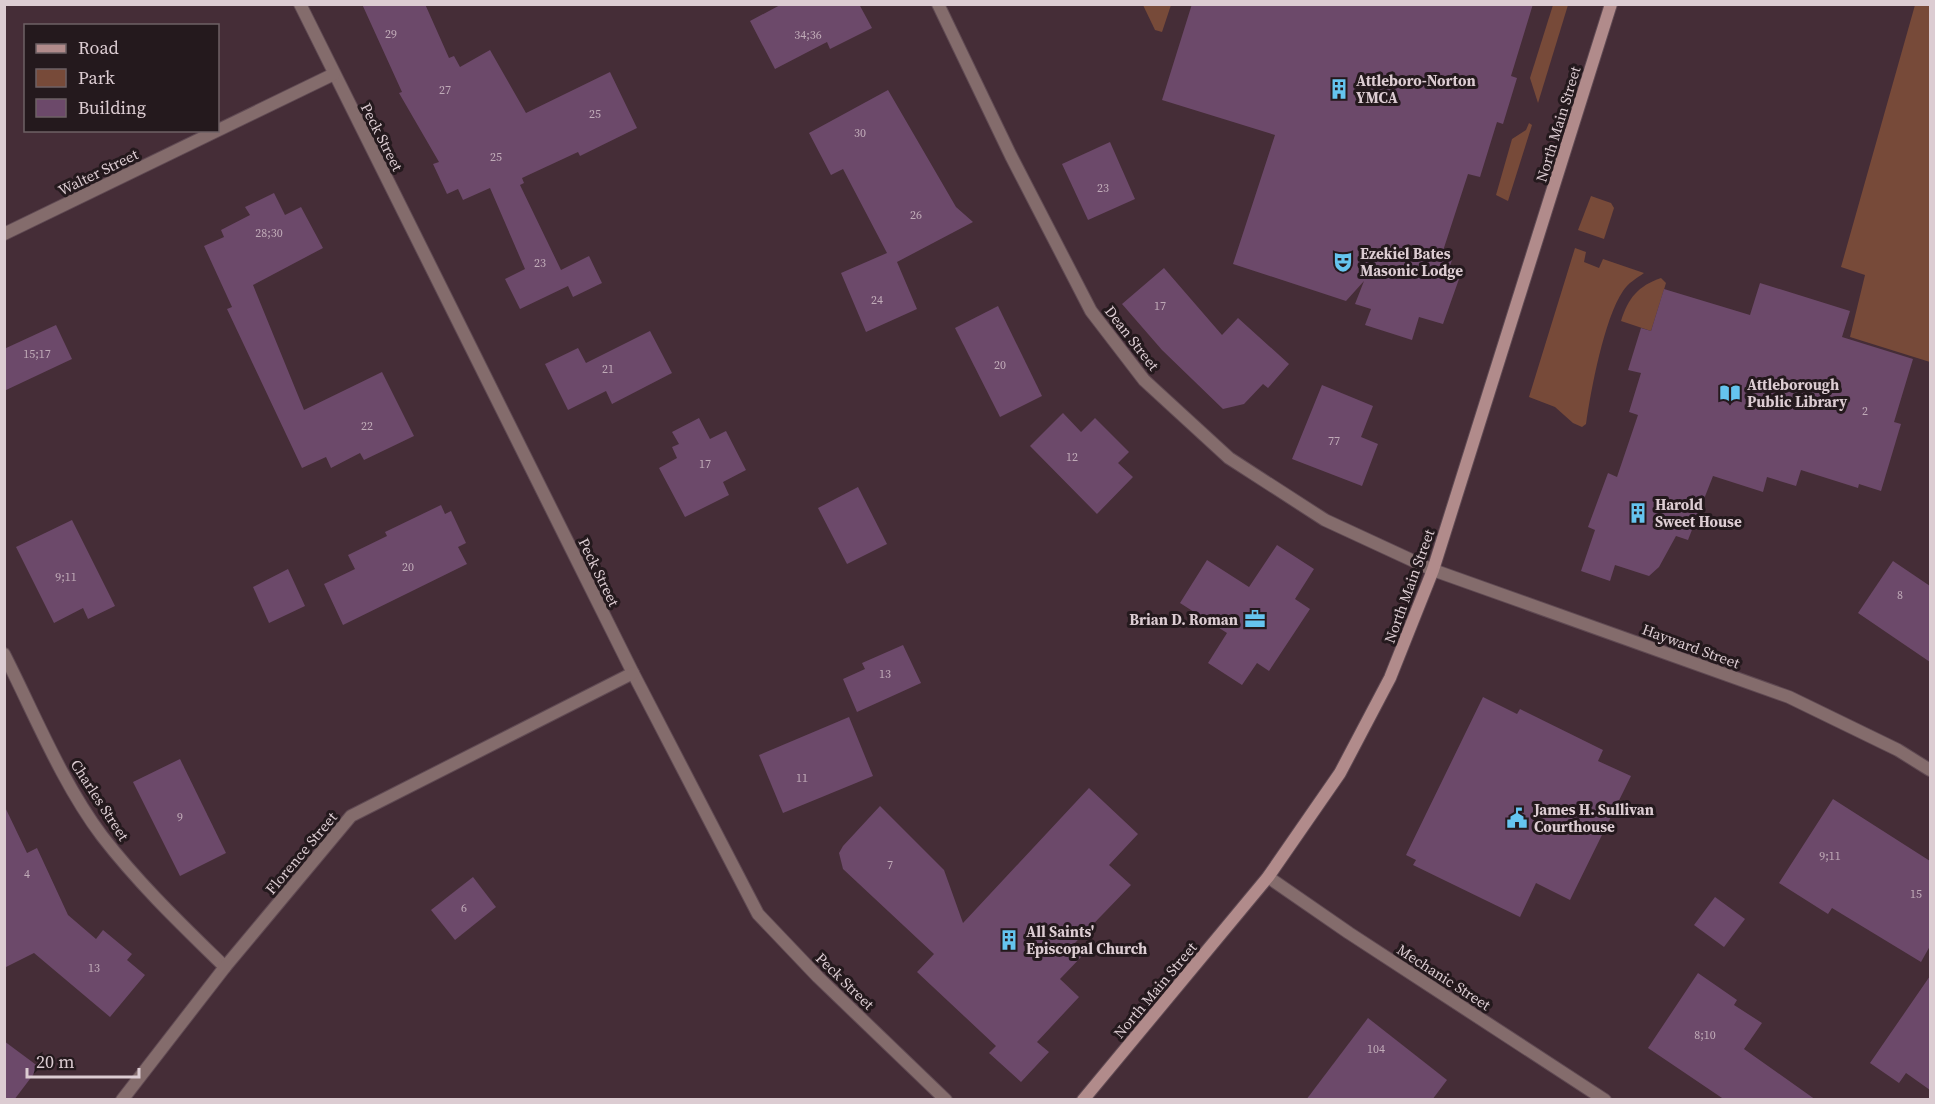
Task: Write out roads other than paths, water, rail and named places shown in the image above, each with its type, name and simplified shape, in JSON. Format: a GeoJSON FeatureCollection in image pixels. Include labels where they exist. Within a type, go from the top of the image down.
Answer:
{"type":"FeatureCollection","features":[{"type":"Feature","properties":{"kind":"main road","name":"North Main Street"},"geometry":{"type":"LineString","coordinates":[[1083,1100],[1268,877],[1340,773],[1390,678],[1433,570],[1611,4]]}},
{"type":"Feature","properties":{"kind":"street","name":"Peck Street"},"geometry":{"type":"LineString","coordinates":[[300,4],[633,673],[758,914],[818,976],[946,1100]]}},
{"type":"Feature","properties":{"kind":"street","name":"Dean Street"},"geometry":{"type":"LineString","coordinates":[[938,4],[1011,156],[1091,311],[1144,380],[1230,458],[1325,520],[1433,570]]}},
{"type":"Feature","properties":{"kind":"street","name":"Walter Street"},"geometry":{"type":"LineString","coordinates":[[219,130],[334,74]]}},
{"type":"Feature","properties":{"kind":"street","name":"Walter Street"},"geometry":{"type":"LineString","coordinates":[[4,234],[214,132]]}},
{"type":"Feature","properties":{"kind":"street","name":"Hayward Street"},"geometry":{"type":"LineString","coordinates":[[1433,570],[1788,697],[1898,750],[1930,770]]}},
{"type":"Feature","properties":{"kind":"street","name":"Charles Street"},"geometry":{"type":"LineString","coordinates":[[4,654],[62,770],[101,835],[154,898],[225,967]]}},
{"type":"Feature","properties":{"kind":"street","name":"Florence Street"},"geometry":{"type":"LineString","coordinates":[[122,1100],[225,967],[351,816],[633,673]]}},
{"type":"Feature","properties":{"kind":"street","name":"Mechanic Street"},"geometry":{"type":"LineString","coordinates":[[1268,877],[1349,933],[1605,1100]]}},
{"type":"Feature","properties":{"kind":"place","name":"Attleboro-Norton YMCA"},"geometry":{"type":"Point","coordinates":[1339,89]}},
{"type":"Feature","properties":{"kind":"place","name":"Ezekiel Bates Masonic Lodge"},"geometry":{"type":"Point","coordinates":[1343,262]}},
{"type":"Feature","properties":{"kind":"place","name":"Attleborough Public Library"},"geometry":{"type":"Point","coordinates":[1730,393]}},
{"type":"Feature","properties":{"kind":"place","name":"Harold Sweet House"},"geometry":{"type":"Point","coordinates":[1638,513]}},
{"type":"Feature","properties":{"kind":"place","name":"Brian D. Roman"},"geometry":{"type":"Point","coordinates":[1255,619]}},
{"type":"Feature","properties":{"kind":"place","name":"James H. Sullivan Courthouse"},"geometry":{"type":"Point","coordinates":[1517,818]}},
{"type":"Feature","properties":{"kind":"place","name":"All Saints' Episcopal Church"},"geometry":{"type":"Point","coordinates":[1009,940]}}]}
